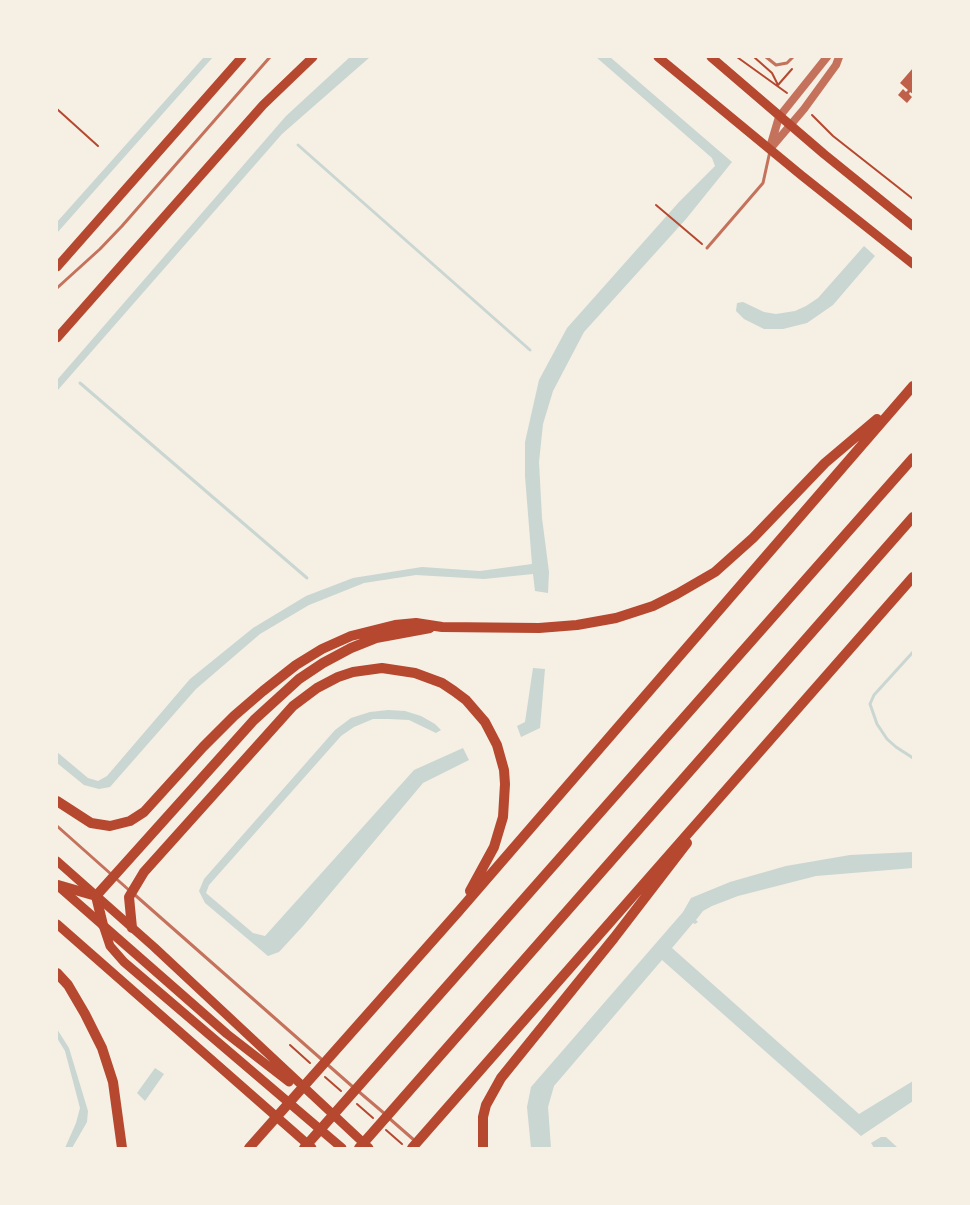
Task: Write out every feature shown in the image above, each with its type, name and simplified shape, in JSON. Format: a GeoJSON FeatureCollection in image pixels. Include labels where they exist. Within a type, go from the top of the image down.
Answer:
{"type":"FeatureCollection","features":[{"type":"Feature","properties":{"kind":"highway"},"geometry":{"type":"LineString","coordinates":[[57,267],[242,57]]}},
{"type":"Feature","properties":{"kind":"highway"},"geometry":{"type":"LineString","coordinates":[[57,338],[263,105],[313,57]]}},
{"type":"Feature","properties":{"kind":"highway"},"geometry":{"type":"LineString","coordinates":[[658,57],[913,264]]}},
{"type":"Feature","properties":{"kind":"highway"},"geometry":{"type":"LineString","coordinates":[[711,57],[779,117],[913,226]]}},
{"type":"Feature","properties":{"kind":"highway"},"geometry":{"type":"LineString","coordinates":[[249,1148],[459,911],[913,386]]}},
{"type":"Feature","properties":{"kind":"highway"},"geometry":{"type":"LineString","coordinates":[[57,801],[91,823],[110,826],[130,821],[144,812],[203,747],[263,691],[296,665],[322,649],[351,636],[395,625],[416,623],[442,627],[540,628],[577,625],[616,618],[653,606],[714,572],[753,538],[825,463],[905,395]]}},
{"type":"Feature","properties":{"kind":"highway"},"geometry":{"type":"LineString","coordinates":[[304,1148],[913,458]]}},
{"type":"Feature","properties":{"kind":"highway"},"geometry":{"type":"LineString","coordinates":[[359,1148],[913,517]]}},
{"type":"Feature","properties":{"kind":"highway"},"geometry":{"type":"LineString","coordinates":[[412,1148],[913,577]]}},
{"type":"Feature","properties":{"kind":"highway"},"geometry":{"type":"LineString","coordinates":[[96,896],[254,720],[299,679],[323,663],[376,638],[442,627]]}},
{"type":"Feature","properties":{"kind":"highway"},"geometry":{"type":"LineString","coordinates":[[132,928],[128,904],[131,891],[163,850],[293,706],[317,688],[338,677],[353,672],[382,668],[415,673],[442,683],[466,700],[485,722],[501,757],[506,798],[499,833],[459,911]]}},
{"type":"Feature","properties":{"kind":"highway"},"geometry":{"type":"LineString","coordinates":[[483,1148],[483,1117],[486,1105],[501,1078],[614,938],[748,765]]}},
{"type":"Feature","properties":{"kind":"highway"},"geometry":{"type":"LineString","coordinates":[[57,861],[132,928],[275,1065],[369,1148]]}},
{"type":"Feature","properties":{"kind":"highway"},"geometry":{"type":"LineString","coordinates":[[57,885],[96,896]]}},
{"type":"Feature","properties":{"kind":"highway"},"geometry":{"type":"LineString","coordinates":[[57,885],[227,1034],[275,1065]]}},
{"type":"Feature","properties":{"kind":"highway"},"geometry":{"type":"LineString","coordinates":[[96,896],[110,946],[124,962],[339,1146]]}},
{"type":"Feature","properties":{"kind":"highway"},"geometry":{"type":"LineString","coordinates":[[57,924],[312,1148]]}},
{"type":"Feature","properties":{"kind":"highway"},"geometry":{"type":"LineString","coordinates":[[57,973],[68,985],[86,1014],[102,1048],[113,1082],[122,1148]]}},
{"type":"Feature","properties":{"kind":"street"},"geometry":{"type":"LineString","coordinates":[[770,149],[779,117],[827,57]]}},
{"type":"Feature","properties":{"kind":"street"},"geometry":{"type":"LineString","coordinates":[[770,149],[804,109],[836,65],[839,57]]}},
{"type":"Feature","properties":{"kind":"lane"},"geometry":{"type":"LineString","coordinates":[[57,288],[122,226],[270,57]]}},
{"type":"Feature","properties":{"kind":"lane"},"geometry":{"type":"LineString","coordinates":[[766,57],[776,64],[788,63],[793,57]]}},
{"type":"Feature","properties":{"kind":"lane"},"geometry":{"type":"LineString","coordinates":[[707,248],[763,183],[770,149]]}},
{"type":"Feature","properties":{"kind":"lane"},"geometry":{"type":"LineString","coordinates":[[57,826],[423,1148]]}},
{"type":"Feature","properties":{"kind":"path"},"geometry":{"type":"LineString","coordinates":[[737,57],[794,99]]}},
{"type":"Feature","properties":{"kind":"path"},"geometry":{"type":"LineString","coordinates":[[754,57],[772,73],[778,85]]}},
{"type":"Feature","properties":{"kind":"path"},"geometry":{"type":"LineString","coordinates":[[778,85],[793,68],[788,63]]}},
{"type":"Feature","properties":{"kind":"path"},"geometry":{"type":"LineString","coordinates":[[57,109],[98,146]]}},
{"type":"Feature","properties":{"kind":"path"},"geometry":{"type":"LineString","coordinates":[[804,109],[833,136],[913,199]]}},
{"type":"Feature","properties":{"kind":"path"},"geometry":{"type":"LineString","coordinates":[[656,205],[707,248]]}},
{"type":"Feature","properties":{"kind":"shaded area"},"geometry":{"type":"Polygon","coordinates":[[[204,57],[213,57],[57,233],[57,222],[204,57]]]}},
{"type":"Feature","properties":{"kind":"shaded area"},"geometry":{"type":"Polygon","coordinates":[[[350,57],[370,57],[282,134],[57,391],[57,380],[286,116],[350,57]]]}},
{"type":"Feature","properties":{"kind":"shaded area"},"geometry":{"type":"Polygon","coordinates":[[[596,57],[610,57],[732,162],[686,219],[584,332],[553,391],[543,424],[539,462],[542,518],[549,572],[548,593],[535,591],[533,574],[484,579],[416,575],[364,583],[309,605],[260,634],[196,689],[110,787],[99,789],[84,785],[57,763],[57,752],[88,778],[98,781],[107,776],[190,679],[253,628],[306,596],[353,578],[422,567],[480,571],[532,564],[525,476],[525,442],[539,380],[567,328],[679,202],[715,166],[712,158],[596,57]]]}},
{"type":"Feature","properties":{"kind":"shaded area"},"geometry":{"type":"Polygon","coordinates":[[[864,246],[875,256],[833,305],[807,323],[783,329],[764,329],[744,319],[736,311],[737,303],[743,302],[764,312],[776,314],[795,311],[806,306],[818,298],[864,246]]]}},
{"type":"Feature","properties":{"kind":"shaded area"},"geometry":{"type":"Polygon","coordinates":[[[533,668],[545,669],[540,728],[521,737],[517,726],[525,722],[533,668]]]}},
{"type":"Feature","properties":{"kind":"shaded area"},"geometry":{"type":"Polygon","coordinates":[[[405,711],[421,716],[441,730],[436,733],[409,720],[389,719],[373,719],[354,727],[341,736],[209,885],[206,893],[253,933],[265,936],[414,770],[463,748],[469,760],[423,783],[303,926],[279,952],[268,956],[205,903],[199,891],[204,879],[335,730],[351,718],[370,712],[405,711]]]}},
{"type":"Feature","properties":{"kind":"shaded area"},"geometry":{"type":"Polygon","coordinates":[[[913,852],[913,868],[816,876],[738,896],[712,906],[703,911],[696,920],[698,922],[693,923],[672,948],[859,1114],[913,1081],[913,1101],[861,1136],[662,960],[554,1086],[548,1107],[551,1148],[531,1148],[527,1107],[531,1087],[683,912],[691,898],[730,882],[786,866],[850,855],[913,852]]]}},
{"type":"Feature","properties":{"kind":"shaded area"},"geometry":{"type":"Polygon","coordinates":[[[57,1029],[69,1048],[88,1111],[87,1122],[72,1148],[65,1148],[80,1108],[65,1051],[57,1038],[57,1029]]]}},
{"type":"Feature","properties":{"kind":"shaded area"},"geometry":{"type":"Polygon","coordinates":[[[155,1068],[164,1074],[145,1101],[137,1093],[155,1068]]]}},
{"type":"Feature","properties":{"kind":"shaded area"},"geometry":{"type":"Polygon","coordinates":[[[881,1137],[886,1137],[898,1148],[874,1148],[871,1143],[881,1137]]]}},
{"type":"Feature","properties":{"kind":"building"},"geometry":{"type":"Polygon","coordinates":[[[913,68],[913,94],[910,92],[912,97],[907,103],[898,95],[903,89],[906,92],[908,90],[900,83],[913,68]]]}},
{"type":"Feature","properties":{"kind":"waterway"},"geometry":{"type":"LineString","coordinates":[[298,145],[530,350]]}},
{"type":"Feature","properties":{"kind":"waterway"},"geometry":{"type":"LineString","coordinates":[[80,383],[307,578]]}},
{"type":"Feature","properties":{"kind":"waterway"},"geometry":{"type":"LineString","coordinates":[[913,652],[874,695],[870,704],[877,724],[887,739],[913,758]]}}]}
